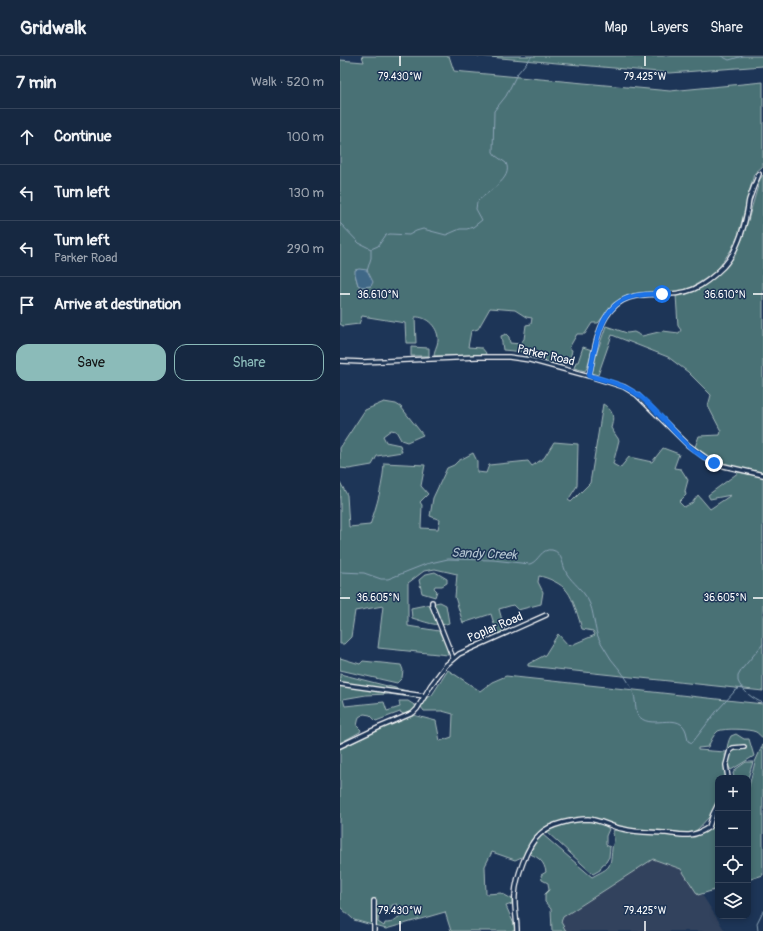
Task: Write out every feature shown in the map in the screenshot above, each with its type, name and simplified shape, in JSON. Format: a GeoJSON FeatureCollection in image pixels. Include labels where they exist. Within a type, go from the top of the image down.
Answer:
{"type":"FeatureCollection","features":[{"type":"Feature","properties":{"kind":"street"},"geometry":{"type":"LineString","coordinates":[[589,376],[603,322],[611,310],[618,304],[629,297],[679,293],[694,289],[708,280],[723,266],[738,243],[744,224],[749,199],[759,174]]}},
{"type":"Feature","properties":{"kind":"street","name":"Parker Road"},"geometry":{"type":"LineString","coordinates":[[340,362],[477,357],[530,360],[619,385],[637,395],[688,445],[710,461],[724,466],[763,475]]}},
{"type":"Feature","properties":{"kind":"street"},"geometry":{"type":"LineString","coordinates":[[340,746],[412,714],[417,709],[431,686],[453,658],[432,602]]}},
{"type":"Feature","properties":{"kind":"street","name":"Poplar Road"},"geometry":{"type":"LineString","coordinates":[[453,658],[471,648],[546,615]]}},
{"type":"Feature","properties":{"kind":"street"},"geometry":{"type":"LineString","coordinates":[[340,684],[424,696]]}},
{"type":"Feature","properties":{"kind":"street"},"geometry":{"type":"LineString","coordinates":[[728,775],[726,766],[730,750],[733,748],[744,747]]}},
{"type":"Feature","properties":{"kind":"street"},"geometry":{"type":"LineString","coordinates":[[517,931],[515,900],[516,886],[528,853],[538,836],[545,830],[561,824],[587,819],[626,830],[690,836],[709,827],[712,814],[715,809]]}},
{"type":"Feature","properties":{"kind":"street"},"geometry":{"type":"LineString","coordinates":[[374,901],[374,931]]}},
{"type":"Feature","properties":{"kind":"shaded area"},"geometry":{"type":"Polygon","coordinates":[[[355,270],[367,270],[373,282],[371,286],[362,287],[358,285],[355,270]]]}},
{"type":"Feature","properties":{"kind":"shaded area"},"geometry":{"type":"Polygon","coordinates":[[[654,855],[682,863],[715,915],[715,919],[717,919],[725,931],[563,931],[556,918],[654,855]]]}},
{"type":"Feature","properties":{"kind":"green space"},"geometry":{"type":"Polygon","coordinates":[[[362,56],[449,56],[454,71],[670,91],[763,82],[763,166],[754,174],[738,236],[731,250],[717,270],[689,289],[676,292],[641,293],[629,295],[621,299],[612,306],[598,323],[592,323],[585,334],[577,334],[569,348],[572,350],[569,364],[553,364],[526,357],[524,352],[503,350],[501,336],[506,334],[509,337],[510,343],[520,344],[524,339],[526,325],[531,324],[532,318],[526,317],[515,310],[490,308],[478,329],[471,331],[468,347],[482,348],[486,353],[485,355],[434,356],[438,341],[437,332],[434,327],[424,318],[415,317],[416,343],[406,343],[405,323],[362,316],[359,324],[343,326],[340,324],[340,60],[364,62],[362,56]],[[367,272],[355,274],[358,285],[362,287],[371,286],[367,272]]]}},
{"type":"Feature","properties":{"kind":"green space"},"geometry":{"type":"Polygon","coordinates":[[[478,56],[763,56],[763,66],[670,73],[478,56]]]}},
{"type":"Feature","properties":{"kind":"green space"},"geometry":{"type":"Polygon","coordinates":[[[763,175],[763,472],[727,464],[711,458],[695,447],[699,436],[720,435],[721,431],[708,406],[711,395],[688,372],[668,357],[612,335],[598,375],[592,373],[597,352],[606,326],[627,333],[634,332],[642,336],[663,331],[679,333],[681,330],[678,326],[676,295],[692,292],[703,287],[725,267],[736,252],[743,237],[760,179],[763,175]]]}},
{"type":"Feature","properties":{"kind":"green space"},"geometry":{"type":"Polygon","coordinates":[[[411,347],[429,348],[429,356],[411,356],[411,347]]]}},
{"type":"Feature","properties":{"kind":"green space"},"geometry":{"type":"Polygon","coordinates":[[[583,347],[592,350],[585,371],[574,368],[576,362],[578,362],[583,347]]]}},
{"type":"Feature","properties":{"kind":"green space"},"geometry":{"type":"Polygon","coordinates":[[[384,402],[396,404],[401,407],[423,435],[407,442],[401,440],[396,431],[391,430],[383,436],[386,442],[400,445],[402,452],[377,456],[372,465],[349,469],[340,468],[340,448],[365,410],[384,402]]]}},
{"type":"Feature","properties":{"kind":"green space"},"geometry":{"type":"Polygon","coordinates":[[[603,404],[612,414],[613,421],[611,428],[619,440],[613,464],[620,468],[629,457],[652,462],[663,448],[679,454],[674,468],[681,469],[688,480],[685,491],[686,495],[679,502],[684,507],[692,503],[698,495],[710,509],[731,495],[710,499],[708,495],[739,472],[763,477],[763,691],[528,666],[528,664],[545,655],[558,634],[569,646],[595,635],[593,631],[582,629],[574,603],[565,588],[554,581],[539,576],[538,582],[543,592],[541,604],[518,610],[513,605],[499,609],[505,631],[497,634],[491,614],[463,623],[455,597],[457,574],[435,569],[424,571],[408,583],[408,626],[439,631],[447,647],[448,655],[378,648],[383,606],[355,611],[351,637],[344,644],[340,644],[340,482],[347,495],[349,527],[370,525],[379,494],[384,463],[425,465],[421,486],[428,494],[420,502],[422,505],[421,528],[438,529],[440,520],[430,516],[433,498],[447,468],[454,465],[458,461],[473,453],[477,461],[477,472],[486,473],[489,465],[528,461],[532,466],[544,458],[554,442],[578,444],[577,486],[568,500],[571,502],[590,483],[603,404]]]}},
{"type":"Feature","properties":{"kind":"green space"},"geometry":{"type":"Polygon","coordinates":[[[435,572],[447,579],[447,583],[442,586],[435,586],[434,588],[437,591],[435,597],[422,593],[419,580],[426,574],[435,572]]]}},
{"type":"Feature","properties":{"kind":"green space"},"geometry":{"type":"Polygon","coordinates":[[[440,602],[446,605],[449,623],[440,625],[412,618],[411,608],[440,602]]]}},
{"type":"Feature","properties":{"kind":"green space"},"geometry":{"type":"Polygon","coordinates":[[[340,658],[360,664],[363,661],[401,665],[403,670],[402,678],[397,683],[340,670],[340,658]]]}},
{"type":"Feature","properties":{"kind":"green space"},"geometry":{"type":"Polygon","coordinates":[[[448,670],[480,691],[492,682],[506,676],[763,704],[763,738],[753,731],[726,729],[718,731],[715,734],[708,747],[698,748],[698,750],[725,752],[728,775],[715,775],[715,812],[694,832],[685,833],[624,828],[582,818],[566,820],[542,829],[531,840],[524,856],[515,860],[492,852],[485,866],[486,894],[501,893],[512,899],[512,904],[506,906],[514,924],[515,931],[451,931],[445,912],[386,929],[354,920],[340,907],[340,749],[384,727],[413,715],[436,721],[440,741],[452,737],[453,714],[442,711],[424,711],[421,707],[424,700],[432,695],[448,670]],[[397,904],[392,905],[390,910],[379,910],[378,922],[384,926],[385,923],[393,922],[401,914],[397,904]]]}},
{"type":"Feature","properties":{"kind":"green space"},"geometry":{"type":"Polygon","coordinates":[[[340,674],[419,694],[417,698],[389,694],[366,695],[343,699],[345,706],[384,702],[387,711],[400,707],[399,701],[408,701],[416,706],[412,712],[405,715],[400,712],[376,721],[370,715],[364,714],[359,717],[357,726],[361,730],[360,732],[340,743],[340,674]]]}},
{"type":"Feature","properties":{"kind":"green space"},"geometry":{"type":"Polygon","coordinates":[[[736,734],[744,739],[749,739],[754,756],[731,770],[727,763],[727,748],[729,739],[731,736],[736,734]]]}},
{"type":"Feature","properties":{"kind":"green space"},"geometry":{"type":"Polygon","coordinates":[[[763,744],[763,875],[751,879],[751,778],[755,762],[763,744]]]}},
{"type":"Feature","properties":{"kind":"green space"},"geometry":{"type":"Polygon","coordinates":[[[746,762],[753,762],[749,775],[733,775],[736,769],[746,762]]]}},
{"type":"Feature","properties":{"kind":"green space"},"geometry":{"type":"Polygon","coordinates":[[[589,820],[604,825],[609,829],[606,836],[606,845],[610,847],[609,857],[602,865],[600,870],[593,874],[547,832],[548,830],[565,824],[589,820]]]}},
{"type":"Feature","properties":{"kind":"green space"},"geometry":{"type":"Polygon","coordinates":[[[715,820],[715,890],[698,895],[681,869],[653,859],[563,917],[561,922],[566,931],[552,931],[551,909],[545,902],[545,894],[549,890],[548,883],[542,880],[541,875],[546,872],[543,863],[530,854],[535,842],[542,834],[592,877],[606,869],[610,864],[614,841],[614,830],[695,837],[715,820]]]}},
{"type":"Feature","properties":{"kind":"waterway","name":"Sandy Creek"},"geometry":{"type":"LineString","coordinates":[[340,223],[359,243],[371,249],[378,246],[386,235],[409,235],[423,229],[446,235],[460,229],[473,227],[482,220],[476,209],[477,202],[503,180],[507,169],[506,163],[493,152],[494,111],[506,96],[517,74],[532,56]]}},
{"type":"Feature","properties":{"kind":"waterway"},"geometry":{"type":"LineString","coordinates":[[721,56],[729,60],[743,56]]}},
{"type":"Feature","properties":{"kind":"waterway"},"geometry":{"type":"LineString","coordinates":[[367,271],[371,258],[371,249]]}},
{"type":"Feature","properties":{"kind":"waterway","name":"Sandy Creek"},"geometry":{"type":"LineString","coordinates":[[340,572],[364,573],[381,579],[388,579],[426,564],[448,559],[493,560],[530,564],[545,551],[556,551],[562,560],[565,571],[588,600],[600,641],[629,683],[634,695],[637,713],[643,719],[649,722],[670,721],[681,724],[686,730],[688,741],[692,743],[716,712],[735,691],[742,687]]}},
{"type":"Feature","properties":{"kind":"waterway"},"geometry":{"type":"LineString","coordinates":[[763,644],[738,676],[738,681],[745,691],[763,703]]}},
{"type":"Feature","properties":{"kind":"waterway","name":"Sandy Creek"},"geometry":{"type":"LineString","coordinates":[[758,931],[757,923],[763,911]]}},
{"type":"Feature","properties":{"kind":"route"},"geometry":{"type":"LineString","coordinates":[[662,294],[629,297],[624,299],[611,310],[606,316],[601,327],[589,376],[614,383],[637,395],[644,400],[688,445],[696,452],[714,463]]}}]}
